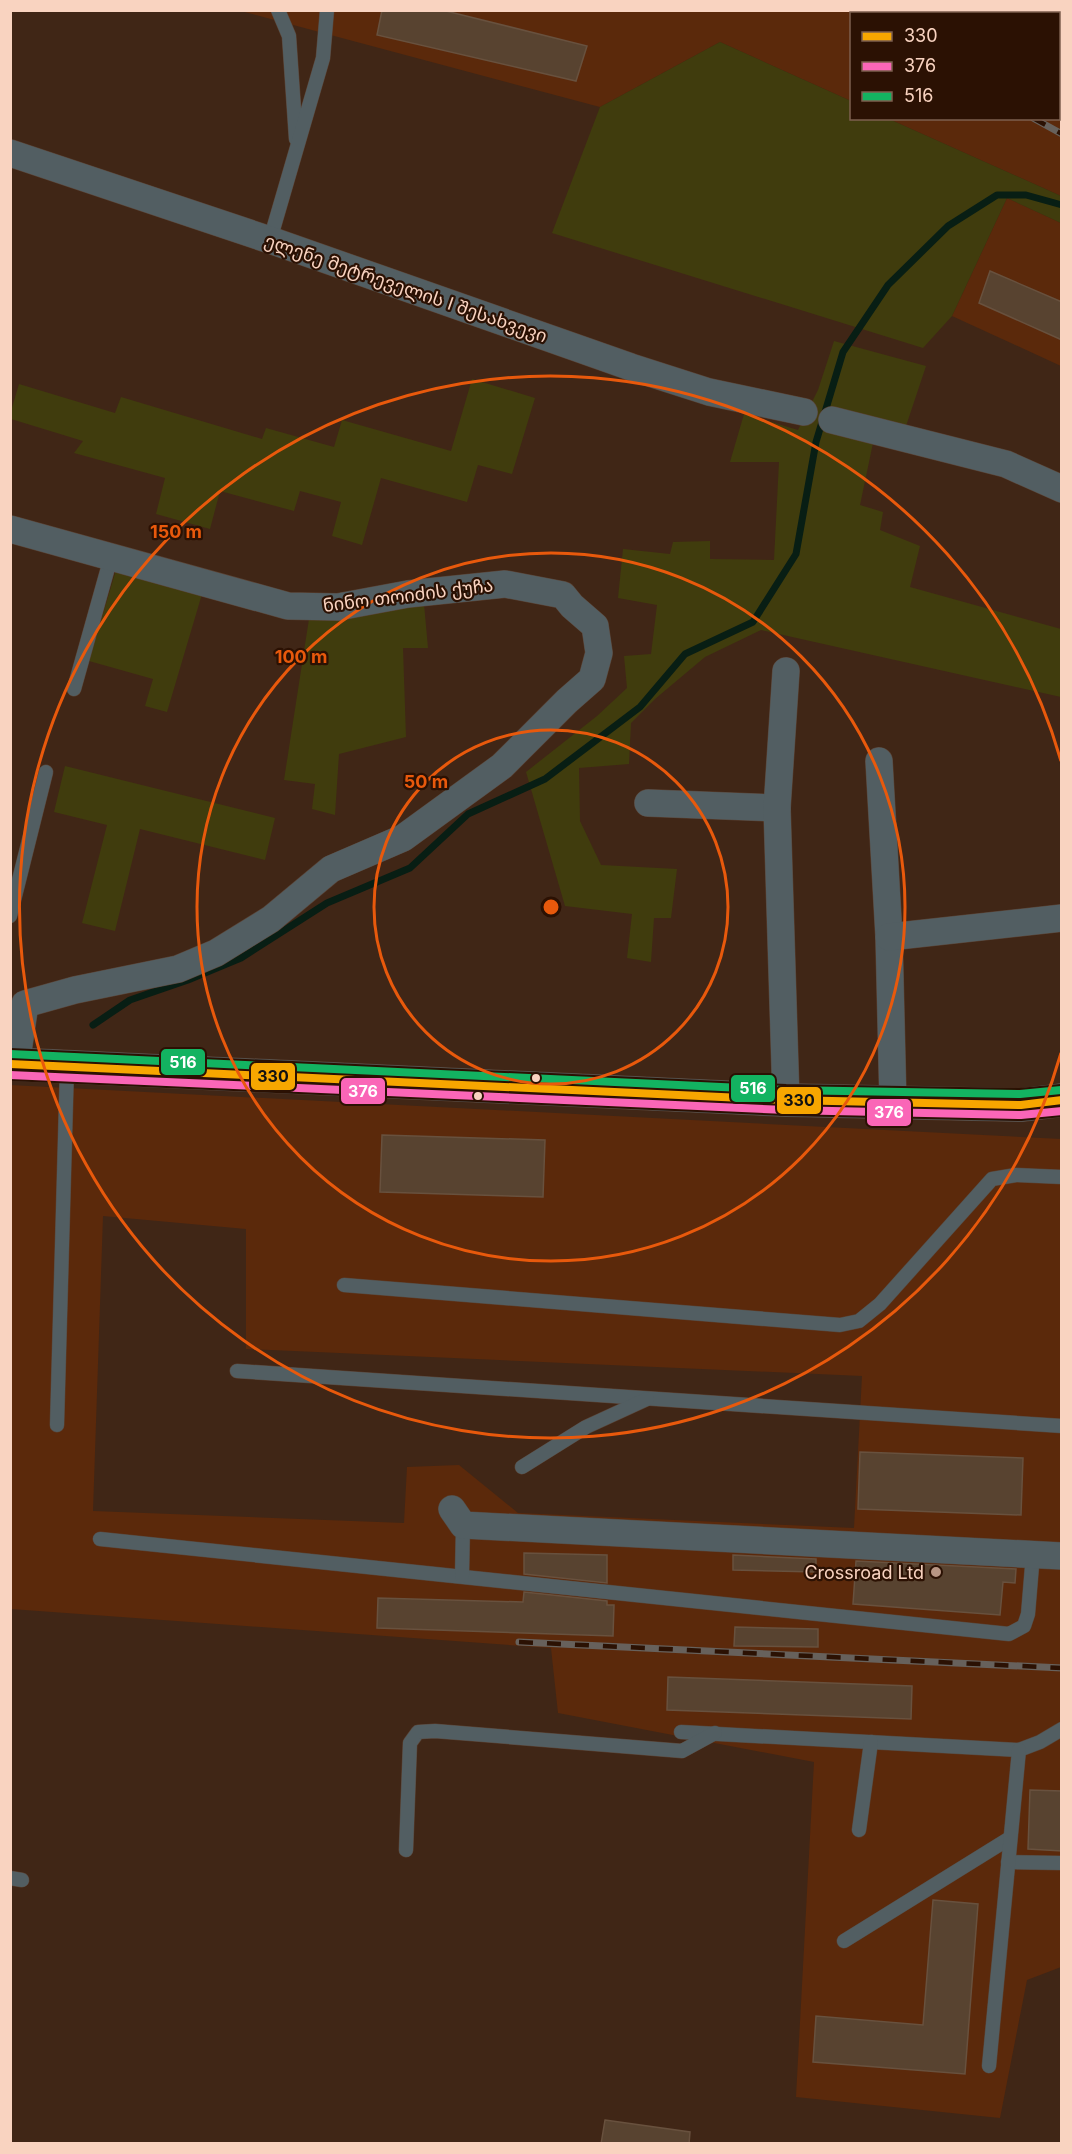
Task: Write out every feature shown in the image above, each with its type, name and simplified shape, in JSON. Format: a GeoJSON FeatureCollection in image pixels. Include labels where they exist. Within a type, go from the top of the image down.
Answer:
{"type":"FeatureCollection","features":[{"type":"Feature","properties":{"kind":"street","name":"ელენე მეტრეველის I შესახვევი"},"geometry":{"type":"LineString","coordinates":[[10,153],[270,240],[631,368],[709,392],[804,412]]}},
{"type":"Feature","properties":{"kind":"street"},"geometry":{"type":"LineString","coordinates":[[832,420],[1006,464],[1062,489]]}},
{"type":"Feature","properties":{"kind":"street","name":"ნინო თოიძის ქუჩა"},"geometry":{"type":"LineString","coordinates":[[10,530],[288,606],[338,607],[408,594],[505,584],[563,595],[595,626],[599,653],[592,679],[502,766],[403,838],[331,869],[271,919],[216,953],[178,969],[18,1000],[13,1065]]}},
{"type":"Feature","properties":{"kind":"street"},"geometry":{"type":"LineString","coordinates":[[786,671],[777,808],[786,1100]]}},
{"type":"Feature","properties":{"kind":"street"},"geometry":{"type":"LineString","coordinates":[[879,761],[889,937],[893,1103]]}},
{"type":"Feature","properties":{"kind":"street"},"geometry":{"type":"LineString","coordinates":[[648,803],[777,808]]}},
{"type":"Feature","properties":{"kind":"street"},"geometry":{"type":"LineString","coordinates":[[889,937],[1062,918]]}},
{"type":"Feature","properties":{"kind":"street"},"geometry":{"type":"LineString","coordinates":[[13,1065],[786,1100],[1021,1105],[1062,1100]]}},
{"type":"Feature","properties":{"kind":"street"},"geometry":{"type":"LineString","coordinates":[[457,1517],[1062,1556]]}},
{"type":"Feature","properties":{"kind":"lane"},"geometry":{"type":"LineString","coordinates":[[278,10],[289,36],[297,150]]}},
{"type":"Feature","properties":{"kind":"lane"},"geometry":{"type":"LineString","coordinates":[[270,240],[323,58],[327,10]]}},
{"type":"Feature","properties":{"kind":"lane"},"geometry":{"type":"LineString","coordinates":[[74,689],[111,557]]}},
{"type":"Feature","properties":{"kind":"lane"},"geometry":{"type":"LineString","coordinates":[[10,916],[46,772]]}},
{"type":"Feature","properties":{"kind":"lane"},"geometry":{"type":"LineString","coordinates":[[57,1425],[67,1067]]}},
{"type":"Feature","properties":{"kind":"lane"},"geometry":{"type":"LineString","coordinates":[[344,1285],[840,1325],[860,1321],[880,1304],[992,1179],[1016,1175],[1062,1177]]}},
{"type":"Feature","properties":{"kind":"lane"},"geometry":{"type":"LineString","coordinates":[[237,1371],[1062,1426]]}},
{"type":"Feature","properties":{"kind":"lane"},"geometry":{"type":"LineString","coordinates":[[522,1467],[586,1427],[649,1398]]}},
{"type":"Feature","properties":{"kind":"lane"},"geometry":{"type":"LineString","coordinates":[[457,1517],[462,1576]]}},
{"type":"Feature","properties":{"kind":"lane"},"geometry":{"type":"LineString","coordinates":[[100,1539],[1009,1634],[1024,1626],[1028,1614],[1033,1554]]}},
{"type":"Feature","properties":{"kind":"lane"},"geometry":{"type":"LineString","coordinates":[[681,1732],[1019,1750],[1040,1742],[1062,1729]]}},
{"type":"Feature","properties":{"kind":"lane"},"geometry":{"type":"LineString","coordinates":[[406,1850],[410,1743],[418,1732],[435,1731],[682,1751],[715,1733]]}},
{"type":"Feature","properties":{"kind":"lane"},"geometry":{"type":"LineString","coordinates":[[859,1830],[871,1742]]}},
{"type":"Feature","properties":{"kind":"lane"},"geometry":{"type":"LineString","coordinates":[[989,2066],[1019,1750]]}},
{"type":"Feature","properties":{"kind":"lane"},"geometry":{"type":"LineString","coordinates":[[844,1941],[1010,1838]]}},
{"type":"Feature","properties":{"kind":"lane"},"geometry":{"type":"LineString","coordinates":[[1008,1862],[1062,1863]]}},
{"type":"Feature","properties":{"kind":"shaded area"},"geometry":{"type":"Polygon","coordinates":[[[241,11],[1061,11],[1061,196],[891,120],[1060,120],[1060,12],[850,12],[850,101],[720,42],[600,107],[241,11]]]}},
{"type":"Feature","properties":{"kind":"shaded area"},"geometry":{"type":"Polygon","coordinates":[[[720,42],[850,101],[850,120],[891,120],[1061,196],[1061,223],[1007,198],[952,316],[923,348],[552,233],[600,107],[720,42]]]}},
{"type":"Feature","properties":{"kind":"shaded area"},"geometry":{"type":"Polygon","coordinates":[[[1007,198],[1061,223],[1061,366],[952,316],[1007,198]]]}},
{"type":"Feature","properties":{"kind":"shaded area"},"geometry":{"type":"Polygon","coordinates":[[[834,341],[926,366],[905,429],[873,443],[860,505],[883,512],[880,530],[920,546],[910,587],[1061,629],[1061,697],[761,630],[705,657],[655,699],[631,723],[629,764],[579,768],[580,821],[601,865],[677,869],[671,918],[654,918],[651,962],[627,958],[632,914],[565,906],[526,772],[597,716],[627,688],[624,656],[651,654],[657,605],[618,598],[623,549],[670,554],[673,542],[710,541],[710,559],[774,560],[779,462],[730,462],[744,414],[798,430],[818,390],[834,341]]]}},
{"type":"Feature","properties":{"kind":"shaded area"},"geometry":{"type":"Polygon","coordinates":[[[472,379],[535,398],[512,474],[478,465],[467,502],[381,478],[362,545],[332,536],[341,502],[300,491],[294,511],[220,491],[210,529],[156,514],[165,478],[74,453],[83,441],[11,419],[19,384],[115,413],[121,397],[262,439],[266,428],[334,447],[342,420],[451,451],[472,379]]]}},
{"type":"Feature","properties":{"kind":"shaded area"},"geometry":{"type":"Polygon","coordinates":[[[116,570],[202,594],[167,712],[145,706],[153,679],[89,661],[116,570]]]}},
{"type":"Feature","properties":{"kind":"shaded area"},"geometry":{"type":"Polygon","coordinates":[[[424,604],[428,648],[403,648],[406,737],[339,754],[335,815],[312,809],[315,784],[284,780],[309,619],[424,604]]]}},
{"type":"Feature","properties":{"kind":"shaded area"},"geometry":{"type":"Polygon","coordinates":[[[65,766],[275,818],[265,860],[140,829],[115,931],[82,923],[107,825],[54,812],[65,766]]]}},
{"type":"Feature","properties":{"kind":"shaded area"},"geometry":{"type":"Polygon","coordinates":[[[10,1085],[1061,1139],[1061,1967],[1027,1980],[1000,2118],[796,2097],[814,1762],[558,1713],[551,1648],[11,1609],[10,1085]],[[103,1216],[93,1511],[404,1523],[407,1467],[459,1465],[518,1513],[854,1528],[862,1376],[246,1349],[246,1229],[103,1216]]]}},
{"type":"Feature","properties":{"kind":"building"},"geometry":{"type":"Polygon","coordinates":[[[382,10],[442,10],[587,46],[576,81],[377,35],[382,10]]]}},
{"type":"Feature","properties":{"kind":"building"},"geometry":{"type":"Polygon","coordinates":[[[990,271],[1062,302],[1062,340],[979,303],[990,271]]]}},
{"type":"Feature","properties":{"kind":"building"},"geometry":{"type":"Polygon","coordinates":[[[382,1135],[545,1140],[543,1197],[380,1192],[382,1135]]]}},
{"type":"Feature","properties":{"kind":"building"},"geometry":{"type":"Polygon","coordinates":[[[860,1452],[1023,1458],[1021,1515],[858,1509],[860,1452]]]}},
{"type":"Feature","properties":{"kind":"building"},"geometry":{"type":"Polygon","coordinates":[[[524,1553],[607,1555],[607,1583],[524,1574],[524,1553]]]}},
{"type":"Feature","properties":{"kind":"building"},"geometry":{"type":"Polygon","coordinates":[[[733,1555],[816,1559],[816,1572],[733,1570],[733,1555]]]}},
{"type":"Feature","properties":{"kind":"building","name":"Crossroad Ltd"},"geometry":{"type":"Polygon","coordinates":[[[856,1561],[1016,1569],[1015,1583],[1003,1582],[1000,1615],[853,1604],[856,1561]]]}},
{"type":"Feature","properties":{"kind":"building"},"geometry":{"type":"Polygon","coordinates":[[[524,1592],[607,1601],[607,1605],[614,1605],[613,1636],[377,1628],[378,1598],[523,1602],[524,1592]]]}},
{"type":"Feature","properties":{"kind":"building"},"geometry":{"type":"Polygon","coordinates":[[[735,1627],[818,1629],[818,1647],[734,1646],[735,1627]]]}},
{"type":"Feature","properties":{"kind":"building"},"geometry":{"type":"Polygon","coordinates":[[[668,1677],[912,1686],[911,1719],[667,1710],[668,1677]]]}},
{"type":"Feature","properties":{"kind":"building"},"geometry":{"type":"Polygon","coordinates":[[[1030,1790],[1062,1791],[1062,1851],[1028,1849],[1030,1790]]]}},
{"type":"Feature","properties":{"kind":"building"},"geometry":{"type":"Polygon","coordinates":[[[933,1900],[978,1904],[965,2074],[813,2062],[816,2016],[923,2025],[933,1900]]]}},
{"type":"Feature","properties":{"kind":"building"},"geometry":{"type":"Polygon","coordinates":[[[605,2120],[690,2132],[689,2144],[601,2144],[605,2120]]]}},
{"type":"Feature","properties":{"kind":"waterway"},"geometry":{"type":"LineString","coordinates":[[93,1025],[130,1000],[188,980],[241,958],[327,903],[410,868],[468,814],[545,779],[640,707],[685,654],[753,622],[796,554],[816,442],[843,352],[888,285],[948,226],[997,195],[1026,195],[1062,205]]}},
{"type":"Feature","properties":{"kind":"railway"},"geometry":{"type":"LineString","coordinates":[[980,10],[984,12]]}},
{"type":"Feature","properties":{"kind":"railway"},"geometry":{"type":"LineString","coordinates":[[1037,120],[1062,134]]}},
{"type":"Feature","properties":{"kind":"railway"},"geometry":{"type":"LineString","coordinates":[[519,1642],[1062,1668]]}},
{"type":"Feature","properties":{"kind":"transit line","name":"516"},"geometry":{"type":"LineString","coordinates":[[10,1054],[786,1090],[1020,1094],[1061,1090]]}},
{"type":"Feature","properties":{"kind":"transit line","name":"330"},"geometry":{"type":"LineString","coordinates":[[10,1064],[786,1100],[1021,1105],[1062,1100]]}},
{"type":"Feature","properties":{"kind":"transit line","name":"376"},"geometry":{"type":"LineString","coordinates":[[10,1075],[786,1110],[1021,1115],[1062,1111]]}},
{"type":"Feature","properties":{"kind":"place","name":"Crossroad Ltd"},"geometry":{"type":"Point","coordinates":[936,1572]}}]}
